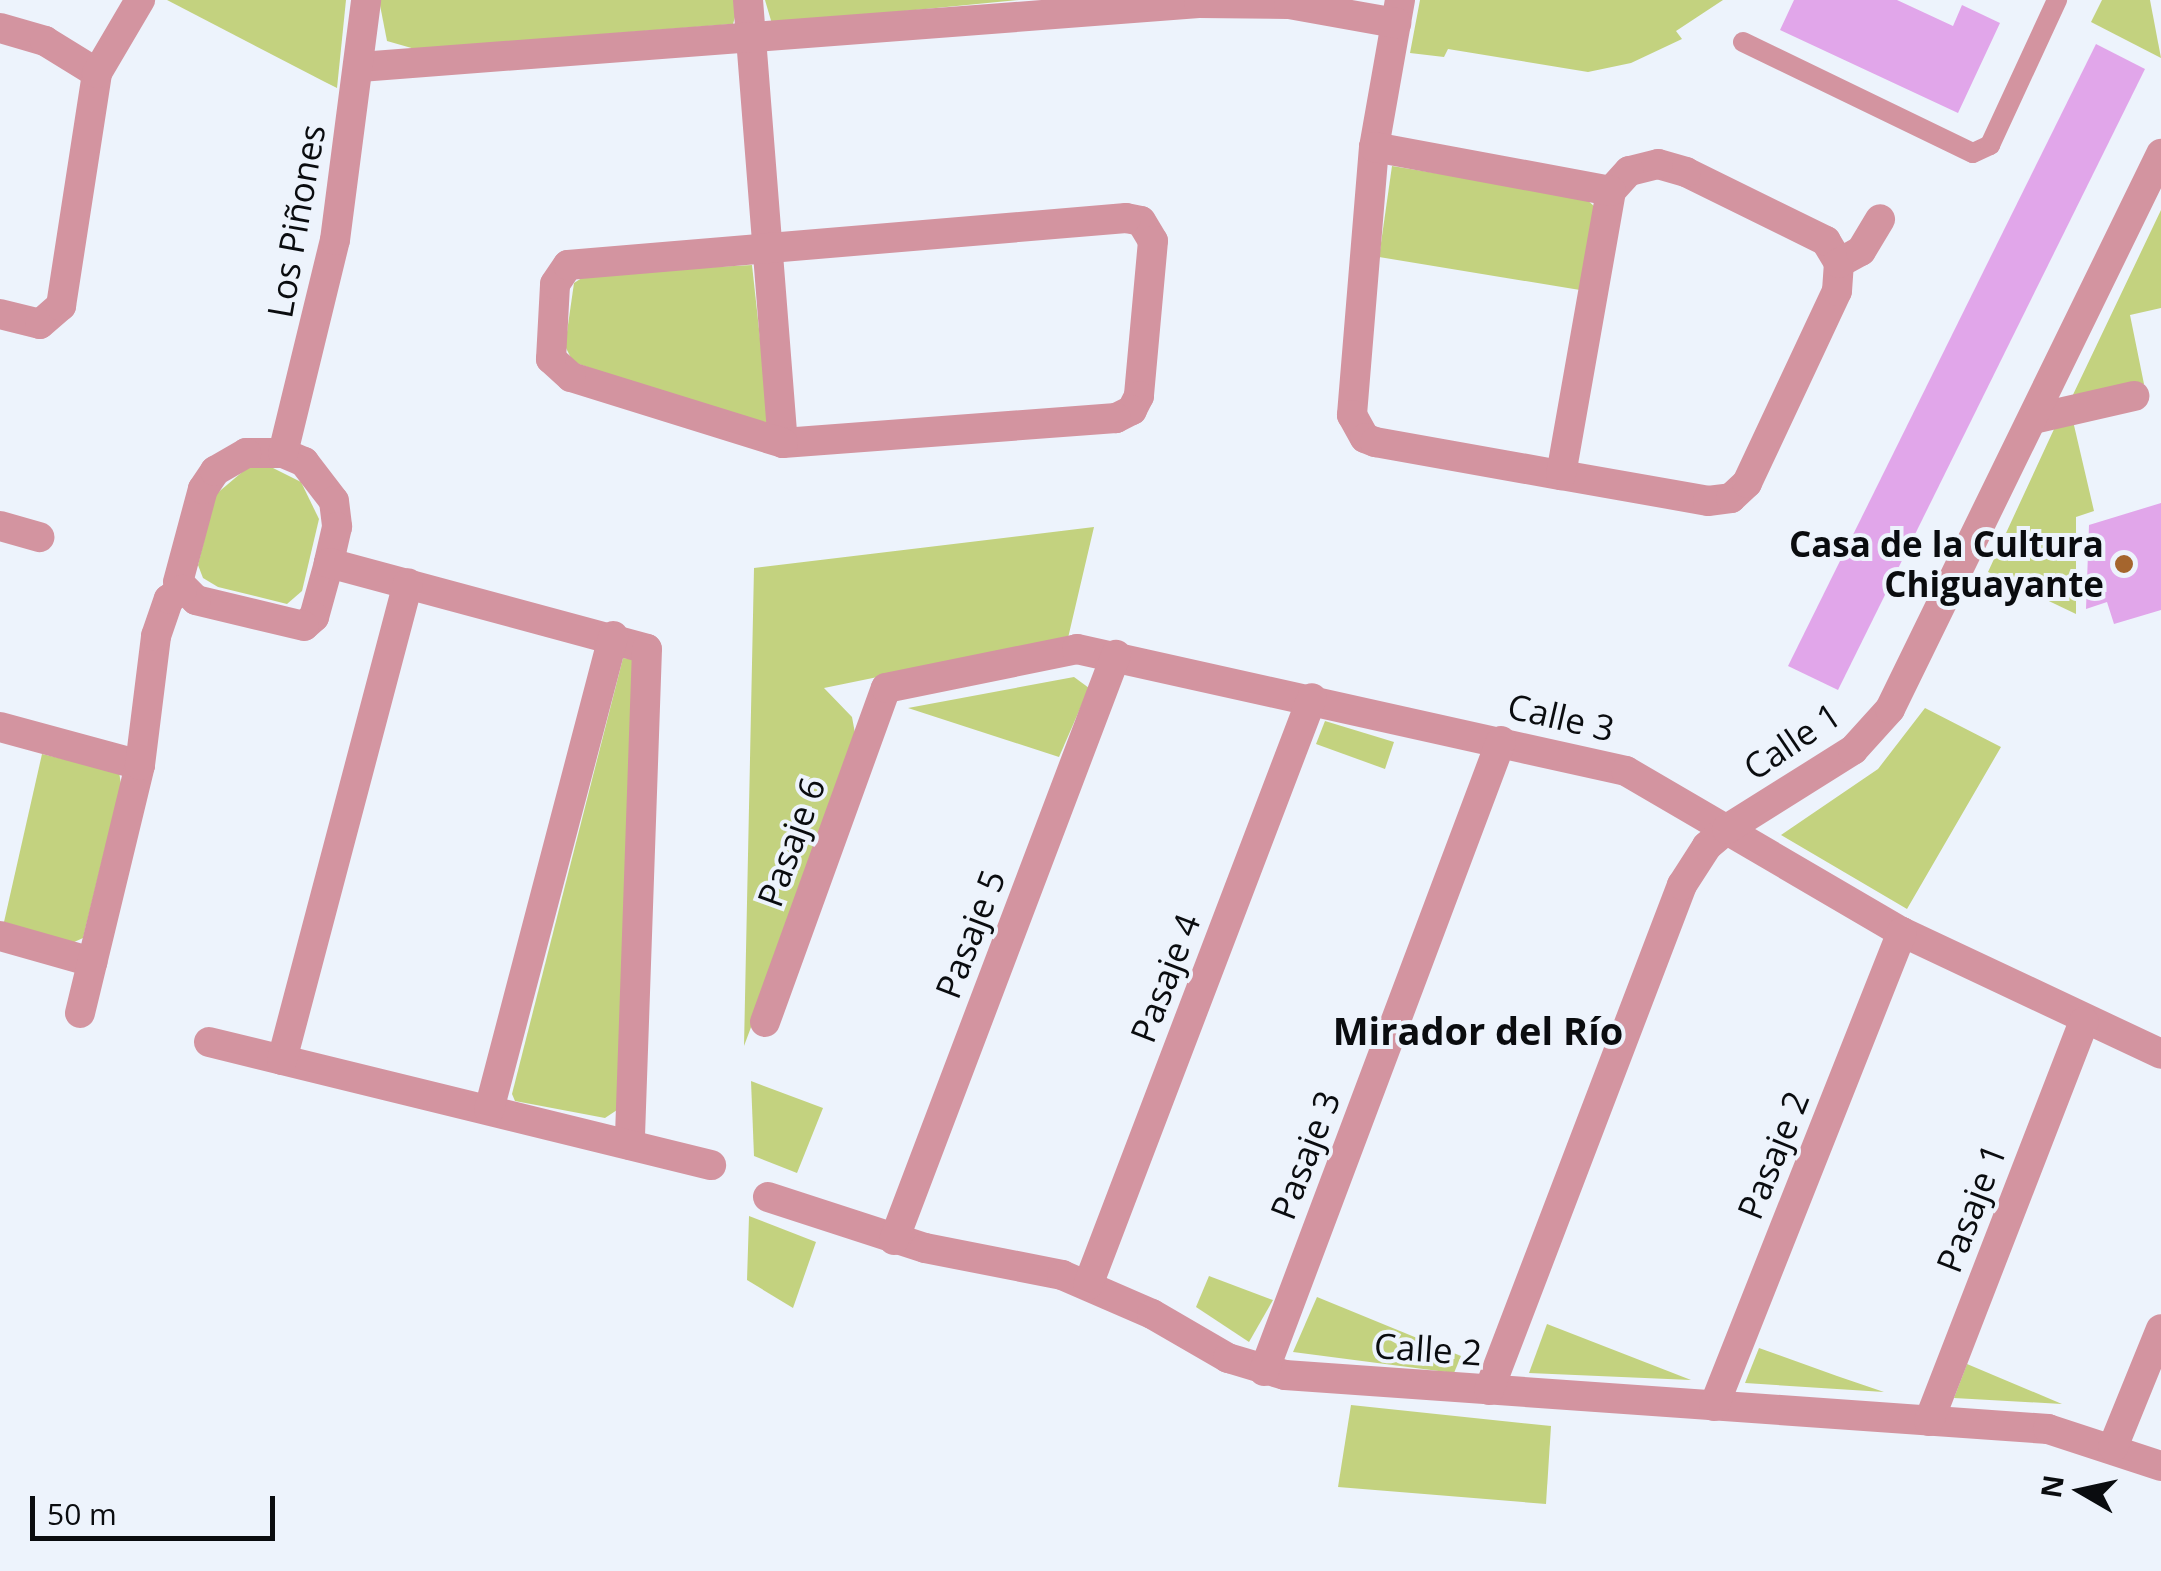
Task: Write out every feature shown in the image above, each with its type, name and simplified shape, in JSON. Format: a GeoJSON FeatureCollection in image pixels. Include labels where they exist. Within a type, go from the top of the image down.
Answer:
{"type":"FeatureCollection","features":[{"type":"Feature","properties":{"kind":"street"},"geometry":{"type":"LineString","coordinates":[[0,314],[40,324],[62,306],[97,73],[140,0]]}},
{"type":"Feature","properties":{"kind":"street","name":"Los Piñones"},"geometry":{"type":"LineString","coordinates":[[283,453],[335,240],[366,0]]}},
{"type":"Feature","properties":{"kind":"street"},"geometry":{"type":"LineString","coordinates":[[748,0],[783,442]]}},
{"type":"Feature","properties":{"kind":"street"},"geometry":{"type":"LineString","coordinates":[[360,67],[751,38],[1074,5],[1266,2],[1398,11],[1374,147],[1352,415],[1357,432],[1376,442],[1560,475],[1708,501],[1740,492],[1837,292],[1839,264],[1826,240],[1673,167],[1628,171],[1610,190],[1560,475]]}},
{"type":"Feature","properties":{"kind":"street"},"geometry":{"type":"LineString","coordinates":[[0,28],[45,41],[97,73]]}},
{"type":"Feature","properties":{"kind":"street"},"geometry":{"type":"LineString","coordinates":[[1374,147],[1610,190]]}},
{"type":"Feature","properties":{"kind":"street","name":"Calle 1"},"geometry":{"type":"LineString","coordinates":[[1489,1390],[1672,908],[1707,846],[1728,828],[1842,758],[1890,710],[2161,154]]}},
{"type":"Feature","properties":{"kind":"street"},"geometry":{"type":"LineString","coordinates":[[1126,218],[1141,222],[1153,240],[1140,396],[1125,416],[783,442],[571,377],[556,366],[550,350],[555,284],[568,264],[768,247],[1126,218]]}},
{"type":"Feature","properties":{"kind":"street"},"geometry":{"type":"LineString","coordinates":[[1839,264],[1861,251],[1880,219]]}},
{"type":"Feature","properties":{"kind":"street"},"geometry":{"type":"LineString","coordinates":[[2033,419],[2134,396]]}},
{"type":"Feature","properties":{"kind":"street"},"geometry":{"type":"LineString","coordinates":[[283,453],[312,469],[334,501],[329,563],[314,618],[304,626],[196,600],[182,590],[179,572],[209,479],[246,454],[283,453]]}},
{"type":"Feature","properties":{"kind":"street"},"geometry":{"type":"LineString","coordinates":[[0,526],[39,537]]}},
{"type":"Feature","properties":{"kind":"street"},"geometry":{"type":"LineString","coordinates":[[329,563],[641,644],[650,661],[630,1145]]}},
{"type":"Feature","properties":{"kind":"street"},"geometry":{"type":"LineString","coordinates":[[282,1060],[408,584]]}},
{"type":"Feature","properties":{"kind":"street"},"geometry":{"type":"LineString","coordinates":[[80,1012],[140,764],[156,636],[168,599],[182,590]]}},
{"type":"Feature","properties":{"kind":"street"},"geometry":{"type":"LineString","coordinates":[[489,1110],[613,636]]}},
{"type":"Feature","properties":{"kind":"street","name":"Calle 3"},"geometry":{"type":"LineString","coordinates":[[886,688],[1040,652],[1116,655],[1626,771],[1902,932],[2084,1022],[2161,1054]]}},
{"type":"Feature","properties":{"kind":"street","name":"Pasaje 5"},"geometry":{"type":"LineString","coordinates":[[894,1240],[1116,655]]}},
{"type":"Feature","properties":{"kind":"street","name":"Pasaje 6"},"geometry":{"type":"LineString","coordinates":[[765,1022],[886,688]]}},
{"type":"Feature","properties":{"kind":"street","name":"Pasaje 4"},"geometry":{"type":"LineString","coordinates":[[1088,1285],[1312,698]]}},
{"type":"Feature","properties":{"kind":"street"},"geometry":{"type":"LineString","coordinates":[[0,727],[140,764]]}},
{"type":"Feature","properties":{"kind":"street","name":"Pasaje 3"},"geometry":{"type":"LineString","coordinates":[[1264,1371],[1502,741]]}},
{"type":"Feature","properties":{"kind":"street","name":"Pasaje 2"},"geometry":{"type":"LineString","coordinates":[[1714,1406],[1902,932]]}},
{"type":"Feature","properties":{"kind":"street"},"geometry":{"type":"LineString","coordinates":[[0,936],[92,962]]}},
{"type":"Feature","properties":{"kind":"street","name":"Pasaje 1"},"geometry":{"type":"LineString","coordinates":[[1928,1421],[2084,1022]]}},
{"type":"Feature","properties":{"kind":"street"},"geometry":{"type":"LineString","coordinates":[[209,1042],[711,1165]]}},
{"type":"Feature","properties":{"kind":"street","name":"Calle 2"},"geometry":{"type":"LineString","coordinates":[[768,1197],[894,1240],[1088,1285],[1264,1371],[2048,1429],[2113,1447],[2161,1466]]}},
{"type":"Feature","properties":{"kind":"street"},"geometry":{"type":"LineString","coordinates":[[2113,1447],[2161,1329]]}},
{"type":"Feature","properties":{"kind":"lane"},"geometry":{"type":"LineString","coordinates":[[1743,42],[1972,153],[1990,145],[2057,0]]}},
{"type":"Feature","properties":{"kind":"green space"},"geometry":{"type":"Polygon","coordinates":[[[167,0],[346,0],[337,88],[325,82],[167,0]]]}},
{"type":"Feature","properties":{"kind":"green space"},"geometry":{"type":"Polygon","coordinates":[[[379,0],[734,0],[735,17],[733,24],[415,49],[387,41],[379,0]]]}},
{"type":"Feature","properties":{"kind":"green space"},"geometry":{"type":"Polygon","coordinates":[[[765,0],[1019,0],[772,24],[765,0]]]}},
{"type":"Feature","properties":{"kind":"green space"},"geometry":{"type":"Polygon","coordinates":[[[1420,0],[1723,0],[1676,31],[1682,39],[1631,63],[1588,72],[1448,49],[1444,57],[1410,53],[1420,0]]]}},
{"type":"Feature","properties":{"kind":"green space"},"geometry":{"type":"Polygon","coordinates":[[[2102,0],[2150,0],[2161,58],[2091,22],[2102,0]]]}},
{"type":"Feature","properties":{"kind":"green space"},"geometry":{"type":"Polygon","coordinates":[[[1392,166],[1584,197],[1596,208],[1580,290],[1379,257],[1392,166]]]}},
{"type":"Feature","properties":{"kind":"green space"},"geometry":{"type":"Polygon","coordinates":[[[2161,210],[2161,308],[2130,315],[2144,384],[2070,401],[2161,210]]]}},
{"type":"Feature","properties":{"kind":"green space"},"geometry":{"type":"Polygon","coordinates":[[[752,265],[770,430],[573,362],[565,346],[574,283],[588,274],[752,265]]]}},
{"type":"Feature","properties":{"kind":"green space"},"geometry":{"type":"Polygon","coordinates":[[[2073,421],[2094,511],[2076,517],[2076,614],[1988,572],[2055,427],[2073,421]]]}},
{"type":"Feature","properties":{"kind":"green space"},"geometry":{"type":"Polygon","coordinates":[[[271,467],[301,482],[319,519],[302,591],[287,604],[218,587],[203,578],[198,565],[215,495],[247,468],[271,467]]]}},
{"type":"Feature","properties":{"kind":"green space"},"geometry":{"type":"Polygon","coordinates":[[[1094,527],[1068,638],[824,688],[852,717],[857,744],[744,1046],[754,568],[1094,527]]]}},
{"type":"Feature","properties":{"kind":"green space"},"geometry":{"type":"Polygon","coordinates":[[[623,658],[636,660],[617,1110],[605,1118],[515,1101],[512,1094],[623,658]]]}},
{"type":"Feature","properties":{"kind":"green space"},"geometry":{"type":"Polygon","coordinates":[[[1074,677],[1089,688],[1059,757],[908,708],[1074,677]]]}},
{"type":"Feature","properties":{"kind":"green space"},"geometry":{"type":"Polygon","coordinates":[[[1925,708],[2001,747],[1907,909],[1781,835],[1878,769],[1925,708]]]}},
{"type":"Feature","properties":{"kind":"green space"},"geometry":{"type":"Polygon","coordinates":[[[1325,721],[1394,742],[1385,769],[1316,744],[1325,721]]]}},
{"type":"Feature","properties":{"kind":"green space"},"geometry":{"type":"Polygon","coordinates":[[[42,754],[119,772],[121,784],[83,938],[72,943],[4,922],[42,754]]]}},
{"type":"Feature","properties":{"kind":"green space"},"geometry":{"type":"Polygon","coordinates":[[[751,1081],[823,1108],[797,1173],[754,1156],[751,1081]]]}},
{"type":"Feature","properties":{"kind":"green space"},"geometry":{"type":"Polygon","coordinates":[[[749,1216],[816,1242],[793,1308],[747,1280],[749,1216]]]}},
{"type":"Feature","properties":{"kind":"green space"},"geometry":{"type":"Polygon","coordinates":[[[1209,1276],[1273,1300],[1249,1342],[1196,1307],[1209,1276]]]}},
{"type":"Feature","properties":{"kind":"green space"},"geometry":{"type":"Polygon","coordinates":[[[1317,1297],[1461,1356],[1454,1373],[1293,1352],[1317,1297]]]}},
{"type":"Feature","properties":{"kind":"green space"},"geometry":{"type":"Polygon","coordinates":[[[1547,1324],[1691,1380],[1529,1373],[1547,1324]]]}},
{"type":"Feature","properties":{"kind":"green space"},"geometry":{"type":"Polygon","coordinates":[[[1759,1348],[1837,1376],[1884,1392],[1745,1383],[1759,1348]]]}},
{"type":"Feature","properties":{"kind":"green space"},"geometry":{"type":"Polygon","coordinates":[[[1967,1364],[2062,1404],[1954,1398],[1967,1364]]]}},
{"type":"Feature","properties":{"kind":"green space"},"geometry":{"type":"Polygon","coordinates":[[[1351,1405],[1551,1426],[1546,1504],[1338,1487],[1351,1405]]]}},
{"type":"Feature","properties":{"kind":"building"},"geometry":{"type":"Polygon","coordinates":[[[1794,0],[1897,0],[1953,26],[1962,5],[2000,23],[1958,113],[1780,30],[1794,0]]]}},
{"type":"Feature","properties":{"kind":"building"},"geometry":{"type":"Polygon","coordinates":[[[2096,44],[2145,69],[1838,690],[1788,666],[2096,44]]]}},
{"type":"Feature","properties":{"kind":"building","name":"Casa de la Cultura Chiguayante"},"geometry":{"type":"Polygon","coordinates":[[[2161,503],[2161,610],[2114,624],[2107,602],[2086,609],[2089,525],[2161,503]]]}},
{"type":"Feature","properties":{"kind":"place","name":"Casa de la Cultura Chiguayante"},"geometry":{"type":"Point","coordinates":[2124,564]}},
{"type":"Feature","properties":{"kind":"district","name":"Mirador del Río"},"geometry":{"type":"Point","coordinates":[1478,1031]}}]}
